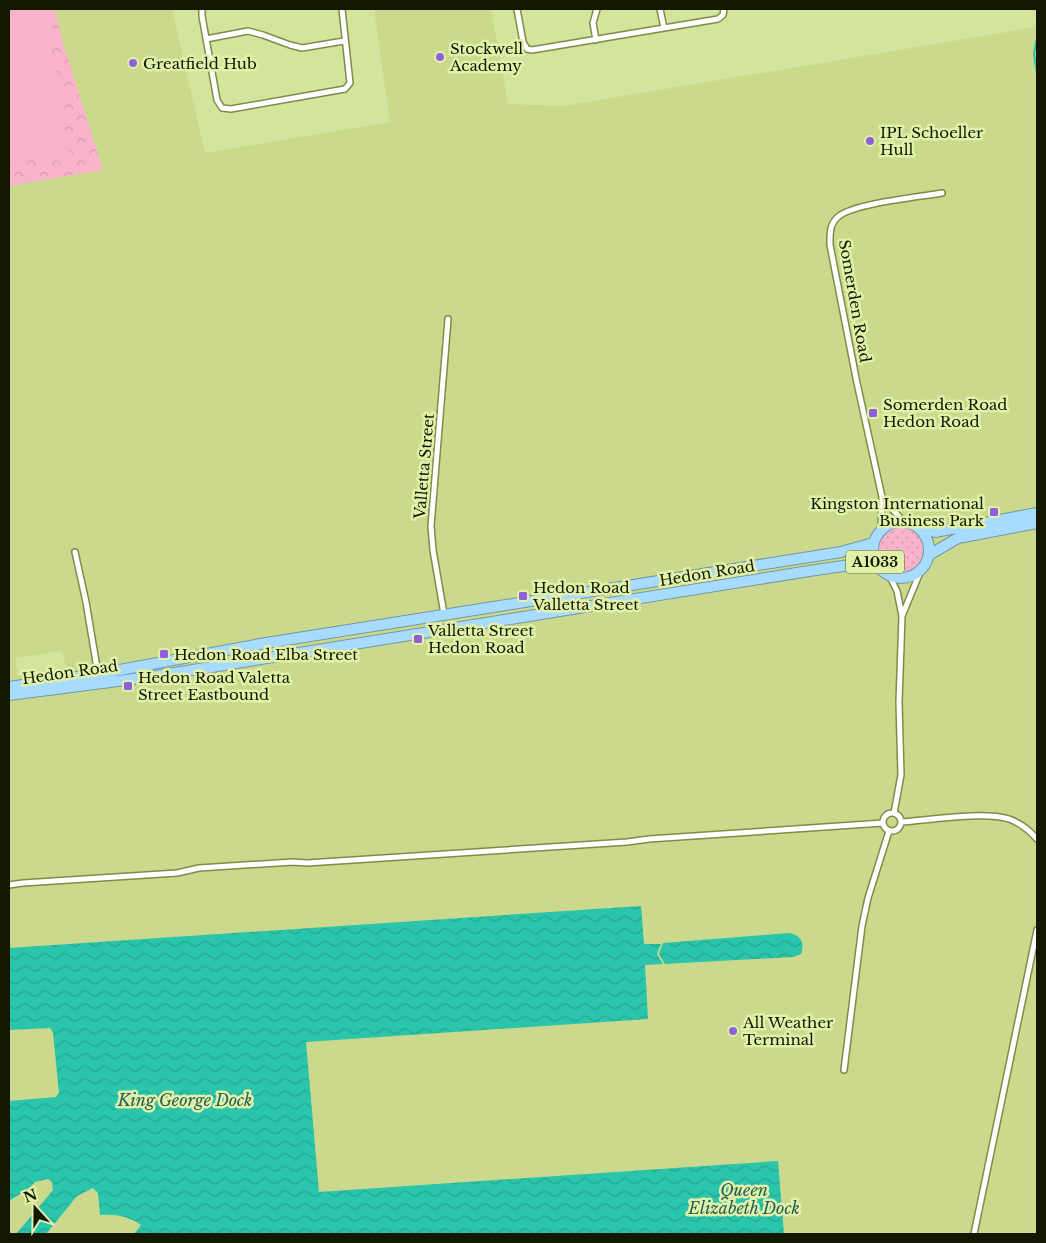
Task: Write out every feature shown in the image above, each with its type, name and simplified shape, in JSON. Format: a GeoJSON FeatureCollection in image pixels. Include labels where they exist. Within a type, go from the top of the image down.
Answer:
{"type":"FeatureCollection","features":[{"type":"Feature","properties":{"kind":"highway"},"geometry":{"type":"LineString","coordinates":[[904,522],[935,532],[1037,513]]}},
{"type":"Feature","properties":{"kind":"highway","name":"A1033"},"geometry":{"type":"LineString","coordinates":[[904,522],[888,525],[881,529],[873,543],[874,559],[877,566],[890,577],[906,578],[921,570],[926,563],[928,555]]}},
{"type":"Feature","properties":{"kind":"highway"},"geometry":{"type":"LineString","coordinates":[[928,555],[958,538],[1037,523]]}},
{"type":"Feature","properties":{"kind":"highway"},"geometry":{"type":"LineString","coordinates":[[915,526],[926,538],[929,546],[928,555]]}},
{"type":"Feature","properties":{"kind":"highway","name":"Hedon Road"},"geometry":{"type":"LineString","coordinates":[[9,688],[98,674],[253,645],[841,552],[873,543]]}},
{"type":"Feature","properties":{"kind":"highway","name":"Hedon Road"},"geometry":{"type":"LineString","coordinates":[[9,696],[149,677],[850,565],[877,566]]}},
{"type":"Feature","properties":{"kind":"street"},"geometry":{"type":"LineString","coordinates":[[202,9],[217,100],[222,108],[231,109],[345,89],[350,83],[342,9]]}},
{"type":"Feature","properties":{"kind":"street"},"geometry":{"type":"LineString","coordinates":[[517,9],[523,42],[528,49],[532,50],[718,19],[723,16],[724,9]]}},
{"type":"Feature","properties":{"kind":"street"},"geometry":{"type":"LineString","coordinates":[[596,40],[593,23],[597,9]]}},
{"type":"Feature","properties":{"kind":"street"},"geometry":{"type":"LineString","coordinates":[[660,9],[664,28]]}},
{"type":"Feature","properties":{"kind":"street"},"geometry":{"type":"LineString","coordinates":[[206,39],[248,32],[302,48],[344,41]]}},
{"type":"Feature","properties":{"kind":"street","name":"Somerden Road"},"geometry":{"type":"LineString","coordinates":[[881,529],[882,497],[830,245],[830,227],[838,216],[853,210],[942,192]]}},
{"type":"Feature","properties":{"kind":"street","name":"Valletta Street"},"geometry":{"type":"LineString","coordinates":[[444,614],[433,550],[431,526],[448,320]]}},
{"type":"Feature","properties":{"kind":"street","name":"Somerden Road"},"geometry":{"type":"LineString","coordinates":[[882,497],[904,522]]}},
{"type":"Feature","properties":{"kind":"street"},"geometry":{"type":"LineString","coordinates":[[75,552],[86,602],[98,674]]}},
{"type":"Feature","properties":{"kind":"street"},"geometry":{"type":"LineString","coordinates":[[902,616],[921,570]]}},
{"type":"Feature","properties":{"kind":"street"},"geometry":{"type":"LineString","coordinates":[[890,577],[897,591],[902,616],[899,702],[901,775],[894,813]]}},
{"type":"Feature","properties":{"kind":"street"},"geometry":{"type":"LineString","coordinates":[[894,813],[899,816],[901,822],[897,829],[889,831],[883,823],[886,815],[894,813]]}},
{"type":"Feature","properties":{"kind":"street"},"geometry":{"type":"LineString","coordinates":[[901,822],[989,816],[1010,820],[1030,831],[1037,840]]}},
{"type":"Feature","properties":{"kind":"street"},"geometry":{"type":"LineString","coordinates":[[9,885],[177,873],[199,868],[561,847],[883,823]]}},
{"type":"Feature","properties":{"kind":"street"},"geometry":{"type":"LineString","coordinates":[[844,1070],[862,926],[868,898],[889,831]]}},
{"type":"Feature","properties":{"kind":"street"},"geometry":{"type":"LineString","coordinates":[[974,1234],[1037,930]]}},
{"type":"Feature","properties":{"kind":"shaded area"},"geometry":{"type":"Polygon","coordinates":[[[55,9],[172,9],[205,153],[390,122],[374,9],[491,9],[508,104],[564,106],[1037,27],[1037,1234],[9,1234],[9,186],[103,170],[63,43],[55,9]],[[62,651],[15,658],[18,676],[66,667],[62,651]]]}},
{"type":"Feature","properties":{"kind":"green space"},"geometry":{"type":"Polygon","coordinates":[[[9,9],[55,9],[63,43],[103,170],[9,186],[9,9]]]}},
{"type":"Feature","properties":{"kind":"green space"},"geometry":{"type":"Polygon","coordinates":[[[9,9],[49,9],[56,48],[9,56],[9,9]]]}},
{"type":"Feature","properties":{"kind":"green space"},"geometry":{"type":"Polygon","coordinates":[[[53,54],[69,153],[10,162],[9,61],[53,54]]]}},
{"type":"Feature","properties":{"kind":"green space"},"geometry":{"type":"Polygon","coordinates":[[[901,527],[914,531],[920,537],[924,550],[920,563],[914,569],[901,573],[888,569],[882,563],[878,550],[882,537],[888,531],[901,527]]]}},
{"type":"Feature","properties":{"kind":"water","name":"King George Dock"},"geometry":{"type":"Polygon","coordinates":[[[641,906],[644,944],[661,944],[657,954],[663,964],[645,965],[648,1019],[306,1042],[319,1192],[778,1161],[784,1234],[134,1234],[141,1225],[136,1222],[122,1216],[100,1215],[98,1193],[93,1188],[77,1196],[46,1234],[16,1234],[53,1190],[52,1182],[48,1179],[35,1182],[28,1189],[9,1201],[9,1101],[56,1097],[59,1093],[53,1033],[50,1028],[9,1030],[9,948],[641,906]]]}},
{"type":"Feature","properties":{"kind":"water"},"geometry":{"type":"Polygon","coordinates":[[[789,933],[799,938],[802,943],[801,954],[793,957],[665,964],[659,954],[663,943],[789,933]]]}},
{"type":"Feature","properties":{"kind":"waterway"},"geometry":{"type":"LineString","coordinates":[[1037,38],[1034,54],[1037,73]]}},
{"type":"Feature","properties":{"kind":"place","name":"Stockwell Academy"},"geometry":{"type":"Point","coordinates":[440,57]}},
{"type":"Feature","properties":{"kind":"place","name":"Greatfield Hub"},"geometry":{"type":"Point","coordinates":[133,63]}},
{"type":"Feature","properties":{"kind":"place","name":"IPL Schoeller Hull"},"geometry":{"type":"Point","coordinates":[870,141]}},
{"type":"Feature","properties":{"kind":"place","name":"Somerden Road Hedon Road"},"geometry":{"type":"Point","coordinates":[873,413]}},
{"type":"Feature","properties":{"kind":"place","name":"Kingston International Business Park"},"geometry":{"type":"Point","coordinates":[994,512]}},
{"type":"Feature","properties":{"kind":"place","name":"Hedon Road Valletta Street"},"geometry":{"type":"Point","coordinates":[523,596]}},
{"type":"Feature","properties":{"kind":"place","name":"Valletta Street Hedon Road"},"geometry":{"type":"Point","coordinates":[418,639]}},
{"type":"Feature","properties":{"kind":"place","name":"Hedon Road Elba Street"},"geometry":{"type":"Point","coordinates":[164,654]}},
{"type":"Feature","properties":{"kind":"place","name":"Hedon Road Valetta Street Eastbound"},"geometry":{"type":"Point","coordinates":[128,686]}},
{"type":"Feature","properties":{"kind":"place","name":"All Weather Terminal"},"geometry":{"type":"Point","coordinates":[733,1031]}},
{"type":"Feature","properties":{"kind":"water label","name":"Queen Elizabeth Dock"},"geometry":{"type":"Point","coordinates":[744,1199]}}]}
